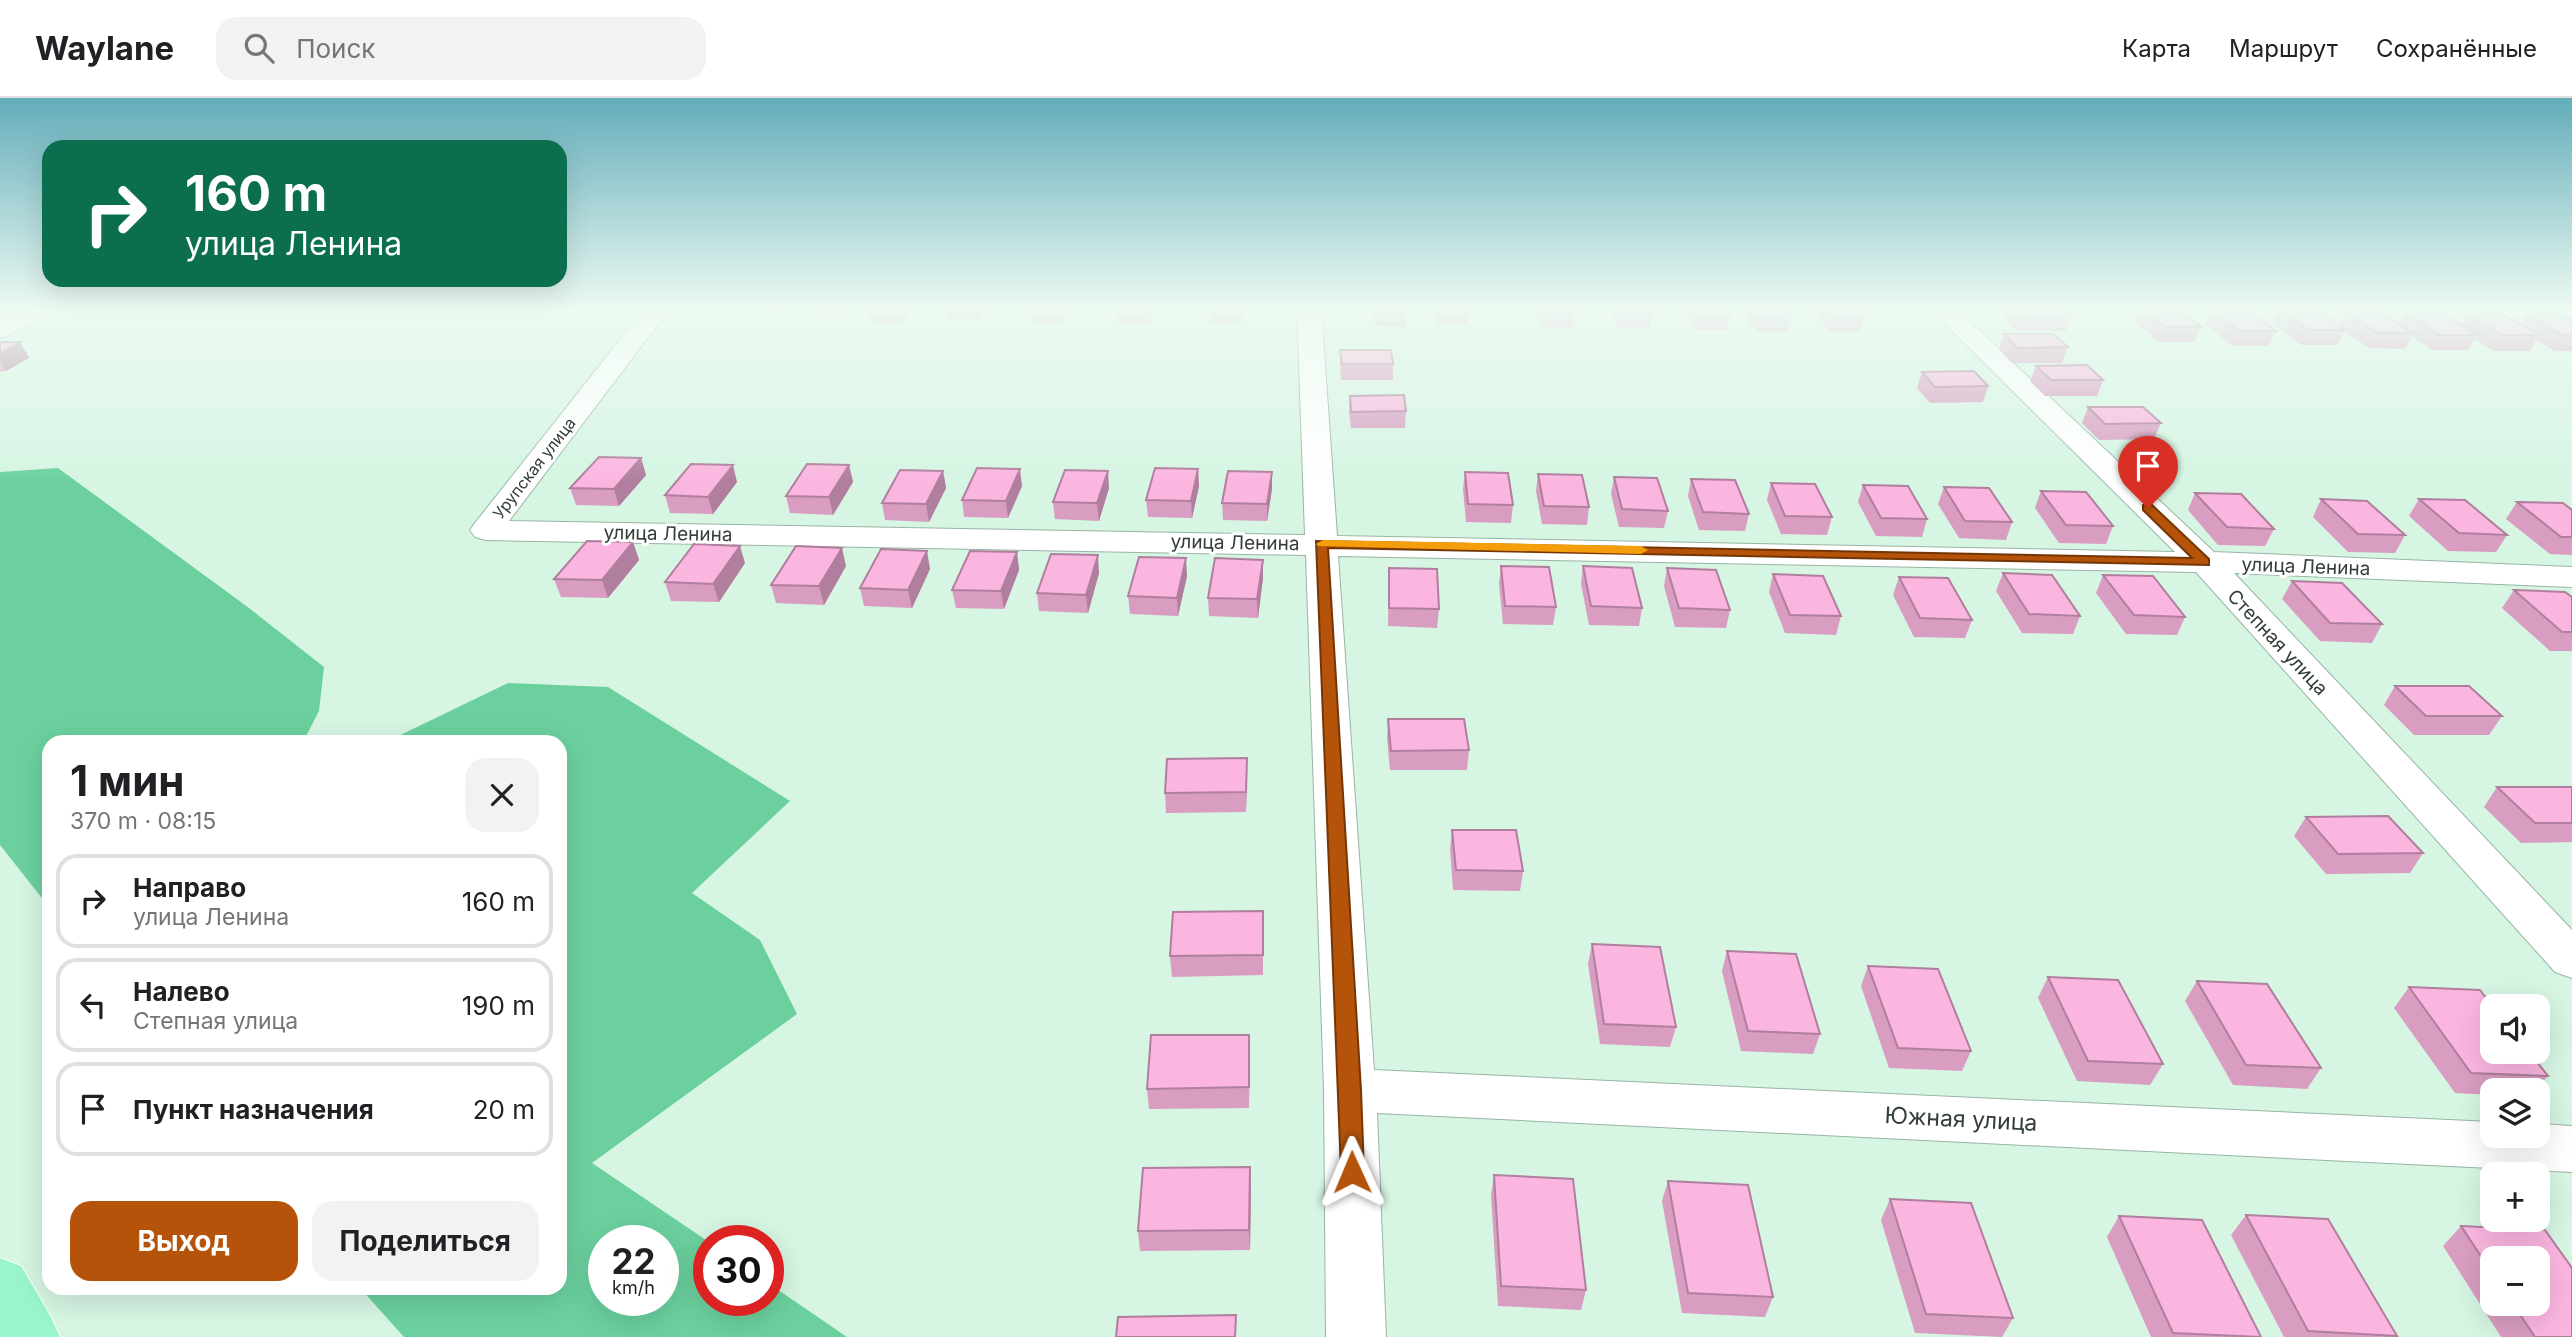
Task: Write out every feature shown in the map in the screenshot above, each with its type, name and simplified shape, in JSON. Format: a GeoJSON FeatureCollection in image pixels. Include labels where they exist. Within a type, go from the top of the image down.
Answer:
{"type":"FeatureCollection","features":[{"type":"Feature","properties":{"kind":"main road"},"geometry":{"type":"LineString","coordinates":[[0,1285],[30,1337]]}},
{"type":"Feature","properties":{"kind":"street","name":"Урупская улица"},"geometry":{"type":"LineString","coordinates":[[486,530],[614,365]]}},
{"type":"Feature","properties":{"kind":"street"},"geometry":{"type":"LineString","coordinates":[[1312,365],[1350,1090],[1356,1337]]}},
{"type":"Feature","properties":{"kind":"street","name":"Степная улица"},"geometry":{"type":"LineString","coordinates":[[2000,365],[2205,562],[2572,960]]}},
{"type":"Feature","properties":{"kind":"street","name":"улица Ленина"},"geometry":{"type":"LineString","coordinates":[[486,530],[2205,562],[2572,576]]}},
{"type":"Feature","properties":{"kind":"street","name":"Южная улица"},"geometry":{"type":"LineString","coordinates":[[1350,1090],[2572,1149]]}},
{"type":"Feature","properties":{"kind":"green space"},"geometry":{"type":"Polygon","coordinates":[[[58,468],[249,608],[324,667],[319,711],[307,735],[42,735],[42,898],[0,845],[0,472],[58,468]]]}},
{"type":"Feature","properties":{"kind":"green space"},"geometry":{"type":"Polygon","coordinates":[[[508,683],[608,687],[790,801],[692,893],[760,940],[797,1014],[592,1163],[693,1231],[693,1316],[784,1316],[784,1294],[847,1337],[404,1337],[366,1295],[567,1295],[567,735],[400,735],[508,683]]]}},
{"type":"Feature","properties":{"kind":"building"},"geometry":{"type":"Polygon","coordinates":[[[2087,365],[2103,380],[2051,380],[2036,366],[2087,365]]]}},
{"type":"Feature","properties":{"kind":"building"},"geometry":{"type":"Polygon","coordinates":[[[1974,371],[1988,386],[1935,387],[1922,372],[1974,371]]]}},
{"type":"Feature","properties":{"kind":"building"},"geometry":{"type":"Polygon","coordinates":[[[1404,395],[1406,411],[1351,412],[1350,396],[1404,395]]]}},
{"type":"Feature","properties":{"kind":"building"},"geometry":{"type":"Polygon","coordinates":[[[2088,407],[2143,407],[2161,423],[2105,424],[2088,407]]]}},
{"type":"Feature","properties":{"kind":"building"},"geometry":{"type":"Polygon","coordinates":[[[599,457],[641,458],[614,489],[570,488],[599,457]]]}},
{"type":"Feature","properties":{"kind":"building"},"geometry":{"type":"Polygon","coordinates":[[[691,464],[733,465],[708,497],[665,495],[691,464]]]}},
{"type":"Feature","properties":{"kind":"building"},"geometry":{"type":"Polygon","coordinates":[[[807,464],[849,465],[829,497],[786,496],[807,464]]]}},
{"type":"Feature","properties":{"kind":"building"},"geometry":{"type":"Polygon","coordinates":[[[977,468],[1020,469],[1006,501],[962,500],[977,468]]]}},
{"type":"Feature","properties":{"kind":"building"},"geometry":{"type":"Polygon","coordinates":[[[1155,468],[1198,469],[1191,501],[1146,500],[1155,468]]]}},
{"type":"Feature","properties":{"kind":"building"},"geometry":{"type":"Polygon","coordinates":[[[900,470],[943,471],[926,504],[882,503],[900,470]]]}},
{"type":"Feature","properties":{"kind":"building"},"geometry":{"type":"Polygon","coordinates":[[[1065,470],[1108,471],[1097,503],[1053,502],[1065,470]]]}},
{"type":"Feature","properties":{"kind":"building"},"geometry":{"type":"Polygon","coordinates":[[[1228,471],[1272,472],[1267,504],[1222,503],[1228,471]]]}},
{"type":"Feature","properties":{"kind":"building"},"geometry":{"type":"Polygon","coordinates":[[[1465,472],[1508,473],[1513,505],[1468,504],[1465,472]]]}},
{"type":"Feature","properties":{"kind":"building"},"geometry":{"type":"Polygon","coordinates":[[[1538,474],[1582,475],[1589,507],[1544,506],[1538,474]]]}},
{"type":"Feature","properties":{"kind":"building"},"geometry":{"type":"Polygon","coordinates":[[[1614,477],[1657,478],[1668,511],[1622,509],[1614,477]]]}},
{"type":"Feature","properties":{"kind":"building"},"geometry":{"type":"Polygon","coordinates":[[[1691,479],[1735,480],[1749,514],[1703,512],[1691,479]]]}},
{"type":"Feature","properties":{"kind":"building"},"geometry":{"type":"Polygon","coordinates":[[[1771,483],[1815,484],[1832,517],[1785,516],[1771,483]]]}},
{"type":"Feature","properties":{"kind":"building"},"geometry":{"type":"Polygon","coordinates":[[[1863,485],[1908,486],[1927,519],[1881,518],[1863,485]]]}},
{"type":"Feature","properties":{"kind":"building"},"geometry":{"type":"Polygon","coordinates":[[[1944,487],[1989,488],[2012,522],[1965,521],[1944,487]]]}},
{"type":"Feature","properties":{"kind":"building"},"geometry":{"type":"Polygon","coordinates":[[[2041,491],[2086,492],[2113,526],[2066,525],[2041,491]]]}},
{"type":"Feature","properties":{"kind":"building"},"geometry":{"type":"Polygon","coordinates":[[[2195,493],[2241,494],[2274,529],[2227,527],[2195,493]]]}},
{"type":"Feature","properties":{"kind":"building"},"geometry":{"type":"Polygon","coordinates":[[[2321,499],[2367,501],[2405,535],[2358,534],[2321,499]]]}},
{"type":"Feature","properties":{"kind":"building"},"geometry":{"type":"Polygon","coordinates":[[[2419,499],[2465,500],[2507,535],[2459,533],[2419,499]]]}},
{"type":"Feature","properties":{"kind":"building"},"geometry":{"type":"Polygon","coordinates":[[[2517,502],[2563,503],[2572,510],[2572,537],[2561,537],[2517,502]]]}},
{"type":"Feature","properties":{"kind":"building"},"geometry":{"type":"Polygon","coordinates":[[[587,541],[633,542],[602,580],[554,579],[587,541]]]}},
{"type":"Feature","properties":{"kind":"building"},"geometry":{"type":"Polygon","coordinates":[[[694,544],[740,546],[713,584],[665,582],[694,544]]]}},
{"type":"Feature","properties":{"kind":"building"},"geometry":{"type":"Polygon","coordinates":[[[796,546],[842,548],[819,586],[771,585],[796,546]]]}},
{"type":"Feature","properties":{"kind":"building"},"geometry":{"type":"Polygon","coordinates":[[[881,549],[927,551],[908,590],[860,588],[881,549]]]}},
{"type":"Feature","properties":{"kind":"building"},"geometry":{"type":"Polygon","coordinates":[[[970,551],[1017,552],[1001,591],[952,590],[970,551]]]}},
{"type":"Feature","properties":{"kind":"building"},"geometry":{"type":"Polygon","coordinates":[[[1051,554],[1098,555],[1086,595],[1037,593],[1051,554]]]}},
{"type":"Feature","properties":{"kind":"building"},"geometry":{"type":"Polygon","coordinates":[[[1139,557],[1186,558],[1177,598],[1128,596],[1139,557]]]}},
{"type":"Feature","properties":{"kind":"building"},"geometry":{"type":"Polygon","coordinates":[[[1215,558],[1263,560],[1257,599],[1208,598],[1215,558]]]}},
{"type":"Feature","properties":{"kind":"building"},"geometry":{"type":"Polygon","coordinates":[[[1501,566],[1549,567],[1556,607],[1505,606],[1501,566]]]}},
{"type":"Feature","properties":{"kind":"building"},"geometry":{"type":"Polygon","coordinates":[[[1583,566],[1632,568],[1642,608],[1591,606],[1583,566]]]}},
{"type":"Feature","properties":{"kind":"building"},"geometry":{"type":"Polygon","coordinates":[[[1389,568],[1437,569],[1439,609],[1389,608],[1389,568]]]}},
{"type":"Feature","properties":{"kind":"building"},"geometry":{"type":"Polygon","coordinates":[[[1667,568],[1716,570],[1730,610],[1679,608],[1667,568]]]}},
{"type":"Feature","properties":{"kind":"building"},"geometry":{"type":"Polygon","coordinates":[[[2003,573],[2052,575],[2080,616],[2029,614],[2003,573]]]}},
{"type":"Feature","properties":{"kind":"building"},"geometry":{"type":"Polygon","coordinates":[[[1773,574],[1823,576],[1841,616],[1790,615],[1773,574]]]}},
{"type":"Feature","properties":{"kind":"building"},"geometry":{"type":"Polygon","coordinates":[[[2103,575],[2153,576],[2185,617],[2134,615],[2103,575]]]}},
{"type":"Feature","properties":{"kind":"building"},"geometry":{"type":"Polygon","coordinates":[[[1899,577],[1948,578],[1972,620],[1920,618],[1899,577]]]}},
{"type":"Feature","properties":{"kind":"building"},"geometry":{"type":"Polygon","coordinates":[[[2292,581],[2342,583],[2382,624],[2330,623],[2292,581]]]}},
{"type":"Feature","properties":{"kind":"building"},"geometry":{"type":"Polygon","coordinates":[[[2514,590],[2565,592],[2572,597],[2572,632],[2562,632],[2514,590]]]}},
{"type":"Feature","properties":{"kind":"building"},"geometry":{"type":"Polygon","coordinates":[[[2395,686],[2469,686],[2502,716],[2426,716],[2395,686]]]}},
{"type":"Feature","properties":{"kind":"building"},"geometry":{"type":"Polygon","coordinates":[[[1388,719],[1464,719],[1469,750],[1391,751],[1388,719]]]}},
{"type":"Feature","properties":{"kind":"building"},"geometry":{"type":"Polygon","coordinates":[[[1247,758],[1246,792],[1165,793],[1167,759],[1247,758]]]}},
{"type":"Feature","properties":{"kind":"building"},"geometry":{"type":"Polygon","coordinates":[[[2497,787],[2572,787],[2572,823],[2535,823],[2497,787]]]}},
{"type":"Feature","properties":{"kind":"building"},"geometry":{"type":"Polygon","coordinates":[[[2388,816],[2423,853],[2338,854],[2306,817],[2388,816]]]}},
{"type":"Feature","properties":{"kind":"building"},"geometry":{"type":"Polygon","coordinates":[[[1452,830],[1516,830],[1523,871],[1456,870],[1452,830]]]}},
{"type":"Feature","properties":{"kind":"building"},"geometry":{"type":"Polygon","coordinates":[[[1263,911],[1263,955],[1170,956],[1173,912],[1263,911]]]}},
{"type":"Feature","properties":{"kind":"building"},"geometry":{"type":"Polygon","coordinates":[[[1592,944],[1660,947],[1676,1027],[1604,1024],[1592,944]]]}},
{"type":"Feature","properties":{"kind":"building"},"geometry":{"type":"Polygon","coordinates":[[[1727,951],[1796,954],[1820,1034],[1748,1031],[1727,951]]]}},
{"type":"Feature","properties":{"kind":"building"},"geometry":{"type":"Polygon","coordinates":[[[1868,966],[1938,969],[1971,1051],[1898,1048],[1868,966]]]}},
{"type":"Feature","properties":{"kind":"building"},"geometry":{"type":"Polygon","coordinates":[[[2048,977],[2118,980],[2163,1064],[2088,1061],[2048,977]]]}},
{"type":"Feature","properties":{"kind":"building"},"geometry":{"type":"Polygon","coordinates":[[[2197,981],[2267,984],[2321,1068],[2246,1065],[2197,981]]]}},
{"type":"Feature","properties":{"kind":"building"},"geometry":{"type":"Polygon","coordinates":[[[2409,987],[2480,990],[2483,994],[2480,994],[2480,1064],[2538,1064],[2548,1076],[2471,1073],[2409,987]]]}},
{"type":"Feature","properties":{"kind":"building"},"geometry":{"type":"Polygon","coordinates":[[[1151,1035],[1249,1035],[1249,1087],[1147,1089],[1151,1035]]]}},
{"type":"Feature","properties":{"kind":"building"},"geometry":{"type":"Polygon","coordinates":[[[1250,1167],[1249,1230],[1138,1231],[1143,1168],[1250,1167]]]}},
{"type":"Feature","properties":{"kind":"building"},"geometry":{"type":"Polygon","coordinates":[[[1494,1175],[1573,1179],[1586,1290],[1501,1286],[1494,1175]]]}},
{"type":"Feature","properties":{"kind":"building"},"geometry":{"type":"Polygon","coordinates":[[[1668,1181],[1748,1185],[1773,1297],[1688,1293],[1668,1181]]]}},
{"type":"Feature","properties":{"kind":"building"},"geometry":{"type":"Polygon","coordinates":[[[1890,1199],[1971,1203],[2013,1318],[1926,1314],[1890,1199]]]}},
{"type":"Feature","properties":{"kind":"building"},"geometry":{"type":"Polygon","coordinates":[[[2246,1215],[2328,1219],[2397,1336],[2308,1331],[2246,1215]]]}},
{"type":"Feature","properties":{"kind":"building"},"geometry":{"type":"Polygon","coordinates":[[[2119,1216],[2202,1220],[2261,1337],[2173,1333],[2119,1216]]]}},
{"type":"Feature","properties":{"kind":"building"},"geometry":{"type":"Polygon","coordinates":[[[2461,1226],[2480,1227],[2480,1232],[2546,1232],[2572,1268],[2572,1337],[2535,1337],[2521,1316],[2550,1316],[2550,1246],[2480,1246],[2480,1255],[2461,1226]]]}},
{"type":"Feature","properties":{"kind":"building"},"geometry":{"type":"Polygon","coordinates":[[[1236,1315],[1235,1337],[1116,1337],[1118,1317],[1236,1315]]]}},
{"type":"Feature","properties":{"kind":"slow traffic"},"geometry":{"type":"LineString","coordinates":[[1323,544],[1641,550]]}},
{"type":"Feature","properties":{"kind":"route"},"geometry":{"type":"LineString","coordinates":[[1352,1172],[1321,544],[2205,562],[2148,508]]}}]}
